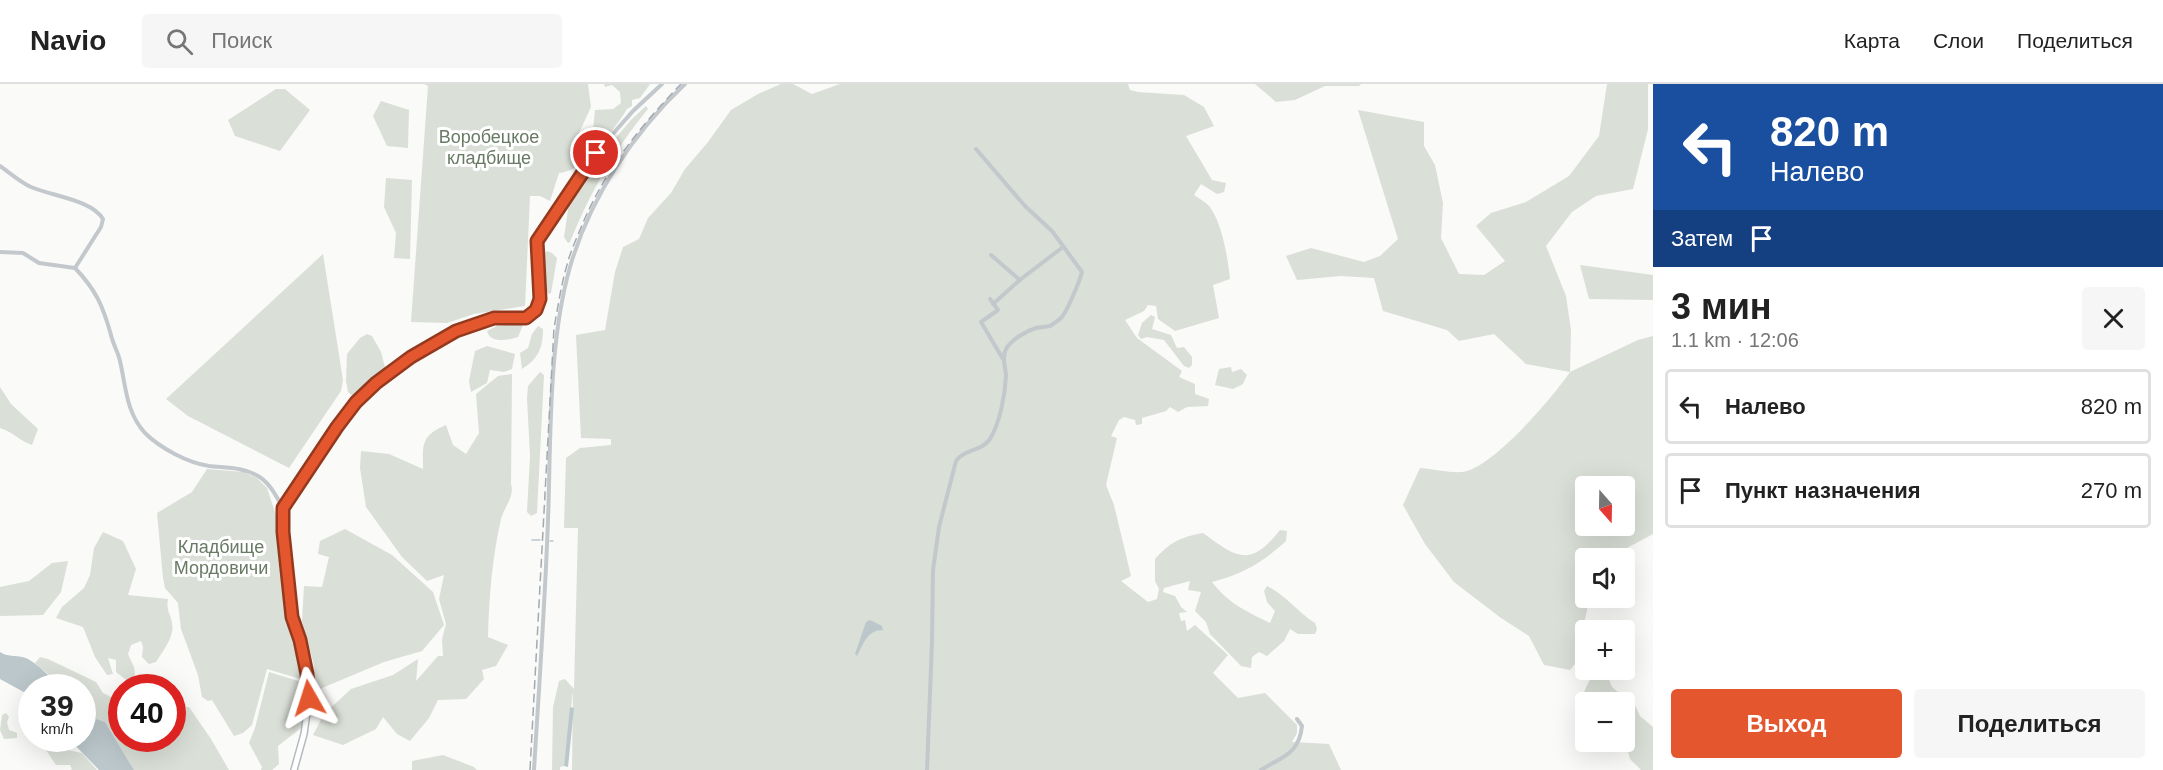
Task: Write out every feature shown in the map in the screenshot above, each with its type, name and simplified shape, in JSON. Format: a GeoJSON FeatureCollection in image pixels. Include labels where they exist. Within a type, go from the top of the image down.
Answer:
{"type":"FeatureCollection","features":[{"type":"Feature","properties":{"kind":"street"},"geometry":{"type":"LineString","coordinates":[[283,508],[337,427],[356,402],[376,383],[411,357],[456,331],[494,318],[526,318],[536,310],[540,299],[537,241],[596,153],[633,111],[662,84]]}},
{"type":"Feature","properties":{"kind":"street"},"geometry":{"type":"LineString","coordinates":[[534,770],[555,362],[570,266],[583,233],[611,176],[636,138],[685,84]]}},
{"type":"Feature","properties":{"kind":"street"},"geometry":{"type":"LineString","coordinates":[[927,770],[933,570],[939,527],[956,461],[959,456],[981,447],[989,440],[995,427],[1006,376],[1004,360],[1006,348],[1026,332],[1049,326],[1061,318],[1073,292],[1080,284],[1082,272],[1052,231],[1025,206],[976,149]]}},
{"type":"Feature","properties":{"kind":"street"},"geometry":{"type":"LineString","coordinates":[[0,166],[30,186],[99,212],[103,219],[101,227],[75,268]]}},
{"type":"Feature","properties":{"kind":"street"},"geometry":{"type":"LineString","coordinates":[[993,304],[1063,247]]}},
{"type":"Feature","properties":{"kind":"street"},"geometry":{"type":"LineString","coordinates":[[0,252],[22,253],[39,263],[75,268],[97,294],[106,314],[111,338],[120,358],[131,411],[147,435],[193,462],[207,466],[245,470],[259,477],[269,486],[283,508],[283,532],[292,617],[300,640],[309,698],[304,734],[294,770]]}},
{"type":"Feature","properties":{"kind":"street"},"geometry":{"type":"LineString","coordinates":[[991,255],[1020,280]]}},
{"type":"Feature","properties":{"kind":"street"},"geometry":{"type":"LineString","coordinates":[[990,299],[998,310],[981,322],[1004,360]]}},
{"type":"Feature","properties":{"kind":"street"},"geometry":{"type":"LineString","coordinates":[[1261,770],[1291,754],[1301,736],[1302,726],[1297,719]]}},
{"type":"Feature","properties":{"kind":"green space","name":"Воробецкое кладбище"},"geometry":{"type":"Polygon","coordinates":[[[424,84],[588,84],[591,107],[579,133],[588,134],[593,131],[595,110],[613,109],[621,103],[620,92],[612,85],[605,87],[604,84],[650,84],[640,98],[632,100],[632,106],[627,109],[588,158],[569,171],[559,173],[550,201],[540,196],[530,196],[525,306],[474,314],[447,323],[411,322],[428,86],[424,84]]]}},
{"type":"Feature","properties":{"kind":"green space"},"geometry":{"type":"Polygon","coordinates":[[[781,84],[793,84],[812,94],[840,84],[1128,84],[1130,90],[1138,92],[1184,95],[1204,107],[1214,126],[1186,136],[1212,180],[1226,183],[1224,192],[1217,194],[1201,184],[1194,195],[1214,213],[1226,251],[1230,279],[1213,285],[1219,318],[1175,331],[1158,319],[1156,306],[1148,305],[1144,311],[1125,320],[1137,338],[1182,371],[1179,377],[1195,384],[1195,394],[1209,399],[1208,406],[1187,407],[1178,412],[1170,407],[1166,411],[1142,418],[1142,424],[1136,425],[1135,420],[1124,417],[1119,420],[1111,436],[1117,438],[1106,485],[1114,505],[1131,576],[1121,581],[1148,602],[1157,599],[1159,589],[1155,581],[1155,559],[1176,541],[1203,533],[1234,553],[1243,555],[1260,550],[1280,530],[1287,531],[1286,541],[1261,561],[1243,571],[1212,582],[1231,601],[1270,623],[1275,611],[1267,602],[1264,591],[1267,586],[1315,623],[1317,629],[1315,634],[1298,634],[1290,629],[1284,641],[1267,656],[1259,652],[1252,657],[1251,668],[1241,666],[1210,634],[1206,622],[1195,611],[1201,592],[1188,590],[1190,581],[1164,588],[1163,592],[1175,596],[1187,612],[1179,613],[1181,621],[1185,620],[1187,631],[1195,625],[1228,655],[1213,673],[1238,698],[1265,693],[1297,725],[1297,733],[1292,742],[1329,744],[1341,770],[572,770],[573,691],[564,766],[560,767],[560,770],[552,770],[553,707],[559,681],[565,679],[574,689],[578,528],[564,528],[566,458],[580,448],[611,445],[611,439],[581,438],[576,335],[605,330],[615,272],[623,247],[639,239],[648,218],[671,193],[685,169],[731,110],[781,84]]]}},
{"type":"Feature","properties":{"kind":"green space"},"geometry":{"type":"Polygon","coordinates":[[[1255,84],[1361,84],[1359,86],[1325,86],[1295,100],[1276,102],[1255,84]]]}},
{"type":"Feature","properties":{"kind":"green space"},"geometry":{"type":"Polygon","coordinates":[[[1607,84],[1648,84],[1648,129],[1633,189],[1596,196],[1572,212],[1546,246],[1566,296],[1571,330],[1570,372],[1526,364],[1494,334],[1459,341],[1447,330],[1383,311],[1374,278],[1341,276],[1297,280],[1286,256],[1311,248],[1364,262],[1380,256],[1398,239],[1358,110],[1424,122],[1424,146],[1435,165],[1443,203],[1441,238],[1459,274],[1484,275],[1505,261],[1476,226],[1491,213],[1526,202],[1569,176],[1599,136],[1607,84]]]}},
{"type":"Feature","properties":{"kind":"green space"},"geometry":{"type":"Polygon","coordinates":[[[276,89],[285,89],[310,110],[280,151],[235,136],[228,120],[276,89]]]}},
{"type":"Feature","properties":{"kind":"green space"},"geometry":{"type":"Polygon","coordinates":[[[381,101],[409,110],[408,148],[387,146],[373,116],[381,101]]]}},
{"type":"Feature","properties":{"kind":"green space"},"geometry":{"type":"Polygon","coordinates":[[[646,106],[648,109],[624,140],[604,172],[568,243],[564,237],[569,203],[602,154],[646,106]]]}},
{"type":"Feature","properties":{"kind":"green space"},"geometry":{"type":"Polygon","coordinates":[[[386,178],[412,180],[410,259],[394,258],[396,233],[384,207],[386,178]]]}},
{"type":"Feature","properties":{"kind":"green space"},"geometry":{"type":"Polygon","coordinates":[[[547,251],[557,258],[549,294],[544,289],[544,253],[547,251]]]}},
{"type":"Feature","properties":{"kind":"green space"},"geometry":{"type":"Polygon","coordinates":[[[323,254],[343,380],[341,391],[289,468],[188,416],[166,399],[323,254]]]}},
{"type":"Feature","properties":{"kind":"green space"},"geometry":{"type":"Polygon","coordinates":[[[1580,265],[1653,275],[1653,300],[1589,299],[1580,265]]]}},
{"type":"Feature","properties":{"kind":"green space"},"geometry":{"type":"Polygon","coordinates":[[[1151,315],[1155,317],[1152,329],[1171,335],[1177,348],[1184,347],[1192,357],[1192,365],[1189,368],[1184,366],[1164,340],[1147,337],[1141,339],[1138,335],[1142,323],[1151,315]]]}},
{"type":"Feature","properties":{"kind":"green space"},"geometry":{"type":"Polygon","coordinates":[[[523,325],[518,337],[509,339],[492,338],[487,331],[497,326],[523,325]]]}},
{"type":"Feature","properties":{"kind":"green space"},"geometry":{"type":"Polygon","coordinates":[[[538,326],[543,329],[541,347],[536,357],[522,369],[520,353],[528,348],[532,334],[538,326]]]}},
{"type":"Feature","properties":{"kind":"green space"},"geometry":{"type":"Polygon","coordinates":[[[367,334],[372,336],[381,352],[386,371],[356,399],[348,392],[347,354],[360,338],[367,334]]]}},
{"type":"Feature","properties":{"kind":"green space"},"geometry":{"type":"Polygon","coordinates":[[[1653,336],[1653,534],[1627,548],[1575,548],[1575,608],[1588,608],[1585,620],[1575,620],[1575,664],[1570,670],[1544,665],[1529,636],[1454,582],[1425,544],[1403,505],[1420,468],[1462,472],[1475,468],[1505,446],[1536,414],[1570,372],[1638,340],[1653,336]]]}},
{"type":"Feature","properties":{"kind":"green space"},"geometry":{"type":"Polygon","coordinates":[[[487,346],[515,354],[512,369],[504,372],[490,370],[487,383],[471,392],[469,381],[475,351],[487,346]]]}},
{"type":"Feature","properties":{"kind":"green space"},"geometry":{"type":"Polygon","coordinates":[[[1231,367],[1232,372],[1241,369],[1247,375],[1243,384],[1233,389],[1215,385],[1219,369],[1231,367]]]}},
{"type":"Feature","properties":{"kind":"green space"},"geometry":{"type":"Polygon","coordinates":[[[540,372],[544,375],[537,513],[531,516],[527,512],[530,456],[527,398],[528,386],[540,372]]]}},
{"type":"Feature","properties":{"kind":"green space"},"geometry":{"type":"Polygon","coordinates":[[[512,374],[512,493],[501,519],[495,548],[488,637],[508,645],[496,666],[482,670],[484,679],[466,699],[438,700],[429,718],[410,741],[397,734],[383,717],[376,729],[343,745],[313,735],[324,714],[351,689],[393,675],[418,659],[416,681],[438,656],[443,656],[442,639],[446,624],[439,599],[444,575],[427,581],[402,557],[366,507],[360,468],[361,451],[389,454],[423,469],[423,447],[427,437],[446,425],[453,445],[466,454],[479,433],[476,394],[498,376],[512,374]]]}},
{"type":"Feature","properties":{"kind":"green space"},"geometry":{"type":"Polygon","coordinates":[[[0,387],[11,404],[38,429],[32,445],[0,428],[0,387]]]}},
{"type":"Feature","properties":{"kind":"green space","name":"Кладбище Мордовичи"},"geometry":{"type":"Polygon","coordinates":[[[207,469],[244,472],[257,478],[267,488],[278,521],[288,615],[296,634],[305,672],[304,680],[267,669],[252,725],[243,733],[234,736],[212,700],[208,701],[202,697],[198,675],[181,629],[178,603],[165,588],[163,578],[157,513],[192,492],[207,469]]]}},
{"type":"Feature","properties":{"kind":"green space"},"geometry":{"type":"Polygon","coordinates":[[[345,529],[392,555],[433,592],[444,625],[422,651],[384,662],[315,691],[314,665],[302,621],[304,586],[322,587],[329,557],[318,554],[320,541],[345,529]]]}},
{"type":"Feature","properties":{"kind":"green space"},"geometry":{"type":"Polygon","coordinates":[[[103,532],[123,541],[136,569],[128,595],[168,599],[172,628],[170,638],[156,662],[149,664],[142,657],[141,641],[131,645],[128,654],[135,674],[119,674],[116,672],[116,660],[108,658],[113,674],[107,675],[95,657],[83,627],[56,618],[62,607],[84,588],[90,575],[94,548],[103,532]]]}},
{"type":"Feature","properties":{"kind":"green space"},"geometry":{"type":"Polygon","coordinates":[[[68,561],[61,592],[43,615],[0,616],[0,587],[29,581],[52,563],[68,561]]]}},
{"type":"Feature","properties":{"kind":"green space"},"geometry":{"type":"Polygon","coordinates":[[[40,657],[79,674],[48,674],[35,663],[40,657]]]}},
{"type":"Feature","properties":{"kind":"green space"},"geometry":{"type":"Polygon","coordinates":[[[269,672],[305,683],[306,696],[301,728],[278,746],[279,764],[272,770],[261,770],[262,767],[249,743],[269,672]]]}},
{"type":"Feature","properties":{"kind":"green space"},"geometry":{"type":"Polygon","coordinates":[[[1590,680],[1609,680],[1612,687],[1618,692],[1584,692],[1590,680]]]}},
{"type":"Feature","properties":{"kind":"green space"},"geometry":{"type":"Polygon","coordinates":[[[96,682],[103,693],[108,696],[108,727],[105,722],[96,719],[96,682]]]}},
{"type":"Feature","properties":{"kind":"green space"},"geometry":{"type":"Polygon","coordinates":[[[1635,705],[1640,716],[1653,727],[1653,770],[1641,770],[1630,759],[1628,752],[1635,752],[1635,705]]]}},
{"type":"Feature","properties":{"kind":"green space"},"geometry":{"type":"Polygon","coordinates":[[[186,707],[189,707],[229,770],[134,770],[123,752],[186,752],[186,707]]]}},
{"type":"Feature","properties":{"kind":"green space"},"geometry":{"type":"Polygon","coordinates":[[[6,713],[9,717],[7,722],[9,730],[17,733],[17,738],[4,739],[0,730],[2,715],[6,713]]]}},
{"type":"Feature","properties":{"kind":"green space"},"geometry":{"type":"Polygon","coordinates":[[[47,752],[82,753],[97,770],[70,770],[72,769],[70,765],[56,765],[47,752]]]}},
{"type":"Feature","properties":{"kind":"green space"},"geometry":{"type":"Polygon","coordinates":[[[443,755],[477,770],[412,770],[412,761],[443,755]]]}},
{"type":"Feature","properties":{"kind":"shaded area"},"geometry":{"type":"Polygon","coordinates":[[[870,620],[882,626],[883,630],[870,635],[857,656],[855,654],[866,622],[870,620]]]}},
{"type":"Feature","properties":{"kind":"shaded area"},"geometry":{"type":"Polygon","coordinates":[[[0,652],[28,659],[47,674],[18,674],[18,689],[0,679],[0,652]]]}},
{"type":"Feature","properties":{"kind":"shaded area"},"geometry":{"type":"Polygon","coordinates":[[[570,707],[574,708],[568,767],[564,766],[570,707]]]}},
{"type":"Feature","properties":{"kind":"shaded area"},"geometry":{"type":"Polygon","coordinates":[[[96,719],[105,722],[108,727],[108,752],[123,752],[134,770],[99,770],[82,752],[96,752],[96,719]]]}},
{"type":"Feature","properties":{"kind":"waterway"},"geometry":{"type":"LineString","coordinates":[[532,540],[540,540]]}},
{"type":"Feature","properties":{"kind":"railway"},"geometry":{"type":"LineString","coordinates":[[530,770],[554,328],[563,280],[589,209],[611,170],[636,135],[681,84]]}},
{"type":"Feature","properties":{"kind":"route"},"geometry":{"type":"LineString","coordinates":[[309,698],[300,640],[292,617],[283,532],[283,508],[337,427],[356,402],[376,383],[411,357],[456,331],[494,318],[526,318],[536,310],[540,299],[537,241],[596,153]]}}]}
